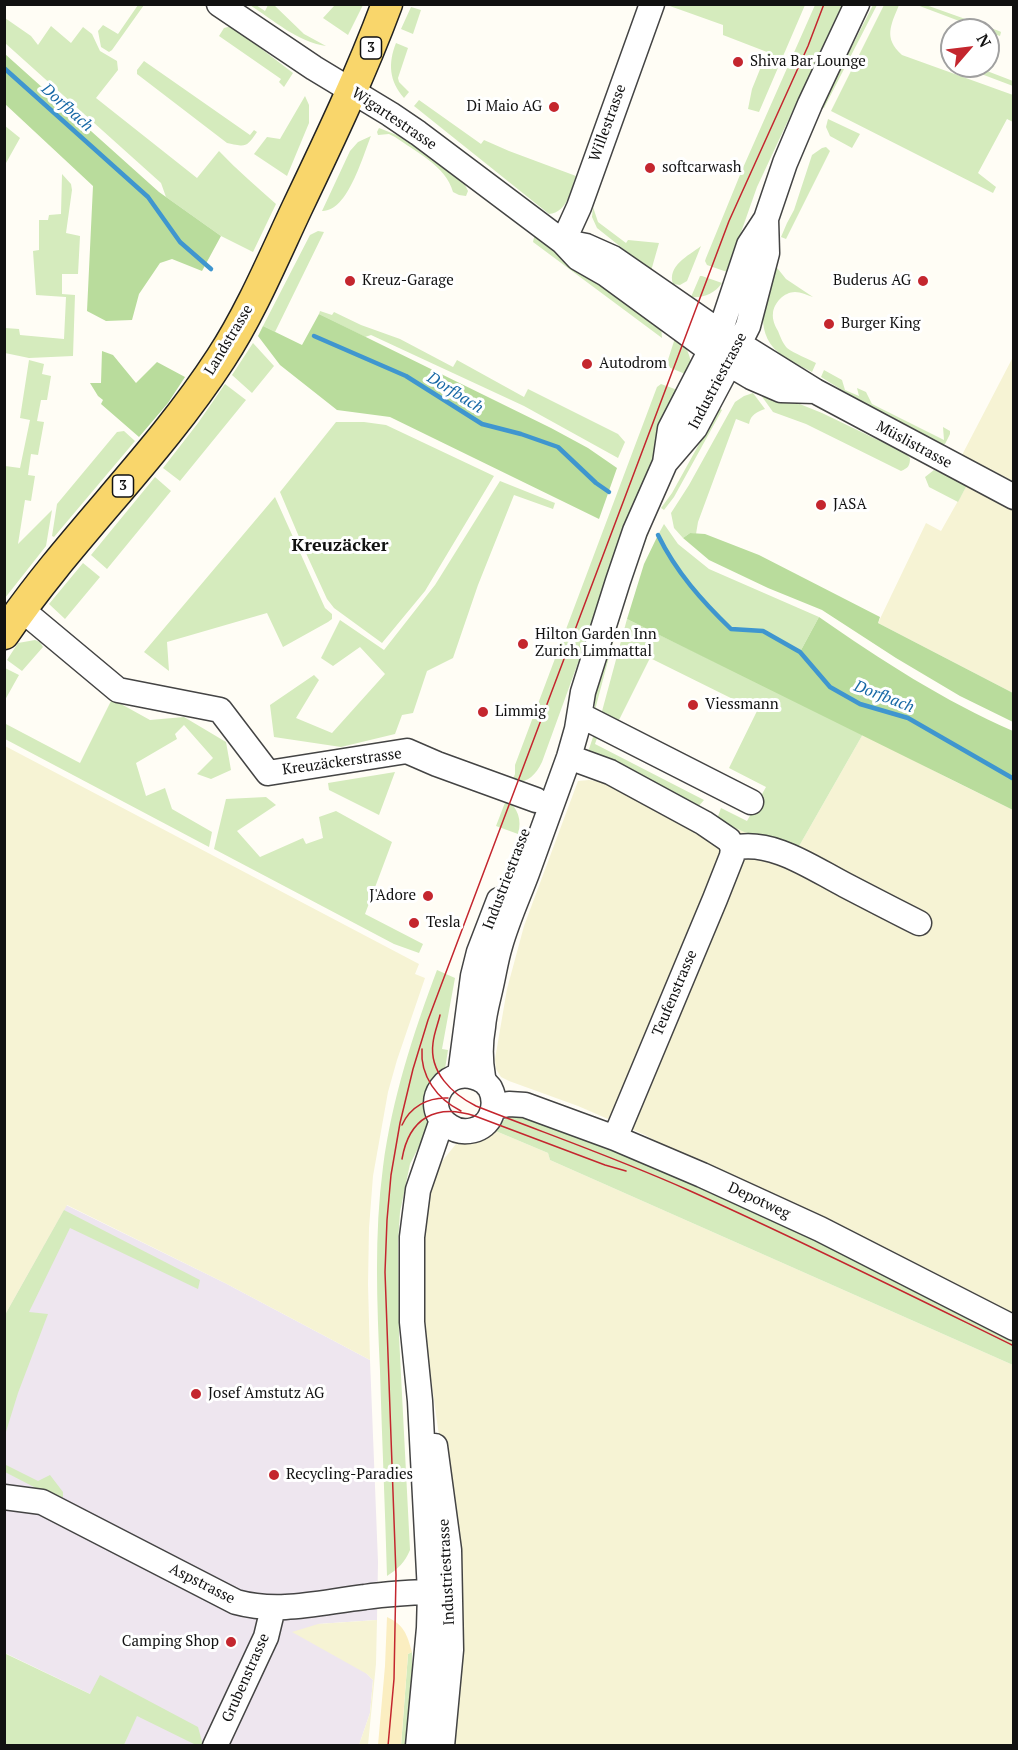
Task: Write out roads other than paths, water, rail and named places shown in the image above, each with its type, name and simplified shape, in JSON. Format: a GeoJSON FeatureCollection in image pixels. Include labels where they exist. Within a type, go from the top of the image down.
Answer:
{"type":"FeatureCollection","features":[{"type":"Feature","properties":{"kind":"main road","name":"Landstrasse"},"geometry":{"type":"LineString","coordinates":[[4,634],[50,573],[183,413],[221,358],[251,305],[352,91],[387,4]]}},
{"type":"Feature","properties":{"kind":"street","name":"Wigartestrasse"},"geometry":{"type":"LineString","coordinates":[[219,4],[314,68],[418,133],[563,242]]}},
{"type":"Feature","properties":{"kind":"street","name":"Willestrasse"},"geometry":{"type":"LineString","coordinates":[[563,242],[579,207],[652,4]]}},
{"type":"Feature","properties":{"kind":"street","name":"Industriestrasse"},"geometry":{"type":"LineString","coordinates":[[725,348],[738,281],[749,245],[766,219],[785,163],[857,4]]}},
{"type":"Feature","properties":{"kind":"street","name":"Industriestrasse"},"geometry":{"type":"LineString","coordinates":[[494,1107],[493,1097],[483,1081],[481,1048],[483,1026],[499,946],[569,757],[618,581],[635,531],[665,463],[670,429],[725,348],[748,326],[767,253],[766,219]]}},
{"type":"Feature","properties":{"kind":"street"},"geometry":{"type":"LineString","coordinates":[[563,242],[586,246],[613,258],[678,303],[725,348]]}},
{"type":"Feature","properties":{"kind":"street"},"geometry":{"type":"LineString","coordinates":[[563,242],[578,258],[725,348]]}},
{"type":"Feature","properties":{"kind":"street"},"geometry":{"type":"LineString","coordinates":[[678,303],[690,306],[706,305],[720,298],[738,281]]}},
{"type":"Feature","properties":{"kind":"street","name":"Müslistrasse"},"geometry":{"type":"LineString","coordinates":[[725,348],[815,391],[946,463],[1014,497]]}},
{"type":"Feature","properties":{"kind":"street","name":"Kreuzäckerstrasse"},"geometry":{"type":"LineString","coordinates":[[21,609],[118,690],[220,710],[268,773],[406,751],[536,800]]}},
{"type":"Feature","properties":{"kind":"street"},"geometry":{"type":"LineString","coordinates":[[582,704],[721,787],[751,802]]}},
{"type":"Feature","properties":{"kind":"street","name":"Industriestrasse"},"geometry":{"type":"LineString","coordinates":[[442,1746],[451,1650],[440,1591],[412,1322],[412,1237],[418,1190],[426,1165],[452,1126],[437,1105],[438,1094],[445,1083],[459,1075],[472,976],[479,952],[566,724],[582,704]]}},
{"type":"Feature","properties":{"kind":"street"},"geometry":{"type":"LineString","coordinates":[[569,757],[610,772],[704,823],[723,835],[732,846],[761,848],[792,858],[920,923]]}},
{"type":"Feature","properties":{"kind":"street"},"geometry":{"type":"LineString","coordinates":[[704,823],[721,787]]}},
{"type":"Feature","properties":{"kind":"street","name":"Teufenstrasse"},"geometry":{"type":"LineString","coordinates":[[615,1138],[715,899],[732,856],[732,846]]}},
{"type":"Feature","properties":{"kind":"street"},"geometry":{"type":"LineString","coordinates":[[459,1075],[476,1076],[483,1081]]}},
{"type":"Feature","properties":{"kind":"street","name":"Depotweg"},"geometry":{"type":"LineString","coordinates":[[494,1107],[509,1104],[525,1105],[615,1138],[820,1229],[1014,1328]]}},
{"type":"Feature","properties":{"kind":"street"},"geometry":{"type":"LineString","coordinates":[[452,1126],[480,1128],[488,1121],[494,1107]]}},
{"type":"Feature","properties":{"kind":"street","name":"Aspstrasse"},"geometry":{"type":"LineString","coordinates":[[4,1497],[42,1502],[236,1602],[254,1607],[300,1606],[367,1596],[440,1591]]}},
{"type":"Feature","properties":{"kind":"street","name":"Industriestrasse"},"geometry":{"type":"LineString","coordinates":[[418,1746],[429,1628],[440,1591]]}},
{"type":"Feature","properties":{"kind":"street","name":"Grubenstrasse"},"geometry":{"type":"LineString","coordinates":[[215,1746],[266,1637],[273,1608]]}},
{"type":"Feature","properties":{"kind":"waterway","name":"Dorfbach"},"geometry":{"type":"LineString","coordinates":[[4,68],[148,197],[180,242],[211,269]]}},
{"type":"Feature","properties":{"kind":"waterway","name":"Dorfbach"},"geometry":{"type":"LineString","coordinates":[[314,336],[406,376],[482,424],[558,447],[596,483],[609,492]]}},
{"type":"Feature","properties":{"kind":"waterway","name":"Dorfbach"},"geometry":{"type":"LineString","coordinates":[[658,535],[690,585],[731,629],[763,631],[800,652],[830,687],[860,704],[908,718],[1014,779]]}},
{"type":"Feature","properties":{"kind":"tram line"},"geometry":{"type":"LineString","coordinates":[[388,1746],[394,1679],[396,1575],[385,1272],[391,1175],[413,1069],[428,1020],[729,221],[808,46],[824,4]]}},
{"type":"Feature","properties":{"kind":"tram line"},"geometry":{"type":"LineString","coordinates":[[440,1015],[433,1043],[435,1063],[444,1081],[467,1101],[688,1190],[1014,1346]]}},
{"type":"Feature","properties":{"kind":"tram line"},"geometry":{"type":"LineString","coordinates":[[422,1049],[424,1068],[432,1086],[444,1100],[461,1111]]}},
{"type":"Feature","properties":{"kind":"tram line"},"geometry":{"type":"LineString","coordinates":[[402,1125],[420,1104],[434,1099],[448,1098]]}},
{"type":"Feature","properties":{"kind":"tram line"},"geometry":{"type":"LineString","coordinates":[[402,1159],[411,1133],[418,1124],[426,1117],[448,1111],[475,1116],[626,1171]]}},
{"type":"Feature","properties":{"kind":"place","name":"Shiva Bar Lounge"},"geometry":{"type":"Point","coordinates":[738,62]}},
{"type":"Feature","properties":{"kind":"place","name":"Di Maio AG"},"geometry":{"type":"Point","coordinates":[554,107]}},
{"type":"Feature","properties":{"kind":"place","name":"softcarwash"},"geometry":{"type":"Point","coordinates":[650,168]}},
{"type":"Feature","properties":{"kind":"place","name":"Kreuz-Garage"},"geometry":{"type":"Point","coordinates":[350,281]}},
{"type":"Feature","properties":{"kind":"place","name":"Buderus AG"},"geometry":{"type":"Point","coordinates":[923,281]}},
{"type":"Feature","properties":{"kind":"place","name":"Burger King"},"geometry":{"type":"Point","coordinates":[829,324]}},
{"type":"Feature","properties":{"kind":"place","name":"Autodrom"},"geometry":{"type":"Point","coordinates":[587,364]}},
{"type":"Feature","properties":{"kind":"place","name":"JASA"},"geometry":{"type":"Point","coordinates":[821,505]}},
{"type":"Feature","properties":{"kind":"place","name":"Hilton Garden Inn Zurich Limmattal"},"geometry":{"type":"Point","coordinates":[523,644]}},
{"type":"Feature","properties":{"kind":"place","name":"Viessmann"},"geometry":{"type":"Point","coordinates":[693,705]}},
{"type":"Feature","properties":{"kind":"place","name":"Limmig"},"geometry":{"type":"Point","coordinates":[483,712]}},
{"type":"Feature","properties":{"kind":"place","name":"J'Adore"},"geometry":{"type":"Point","coordinates":[428,896]}},
{"type":"Feature","properties":{"kind":"place","name":"Tesla"},"geometry":{"type":"Point","coordinates":[414,923]}},
{"type":"Feature","properties":{"kind":"place","name":"Josef Amstutz AG"},"geometry":{"type":"Point","coordinates":[196,1394]}},
{"type":"Feature","properties":{"kind":"place","name":"Recycling-Paradies"},"geometry":{"type":"Point","coordinates":[274,1475]}},
{"type":"Feature","properties":{"kind":"place","name":"Camping Shop"},"geometry":{"type":"Point","coordinates":[231,1642]}},
{"type":"Feature","properties":{"kind":"district","name":"Kreuzäcker"},"geometry":{"type":"Point","coordinates":[340,546]}}]}
